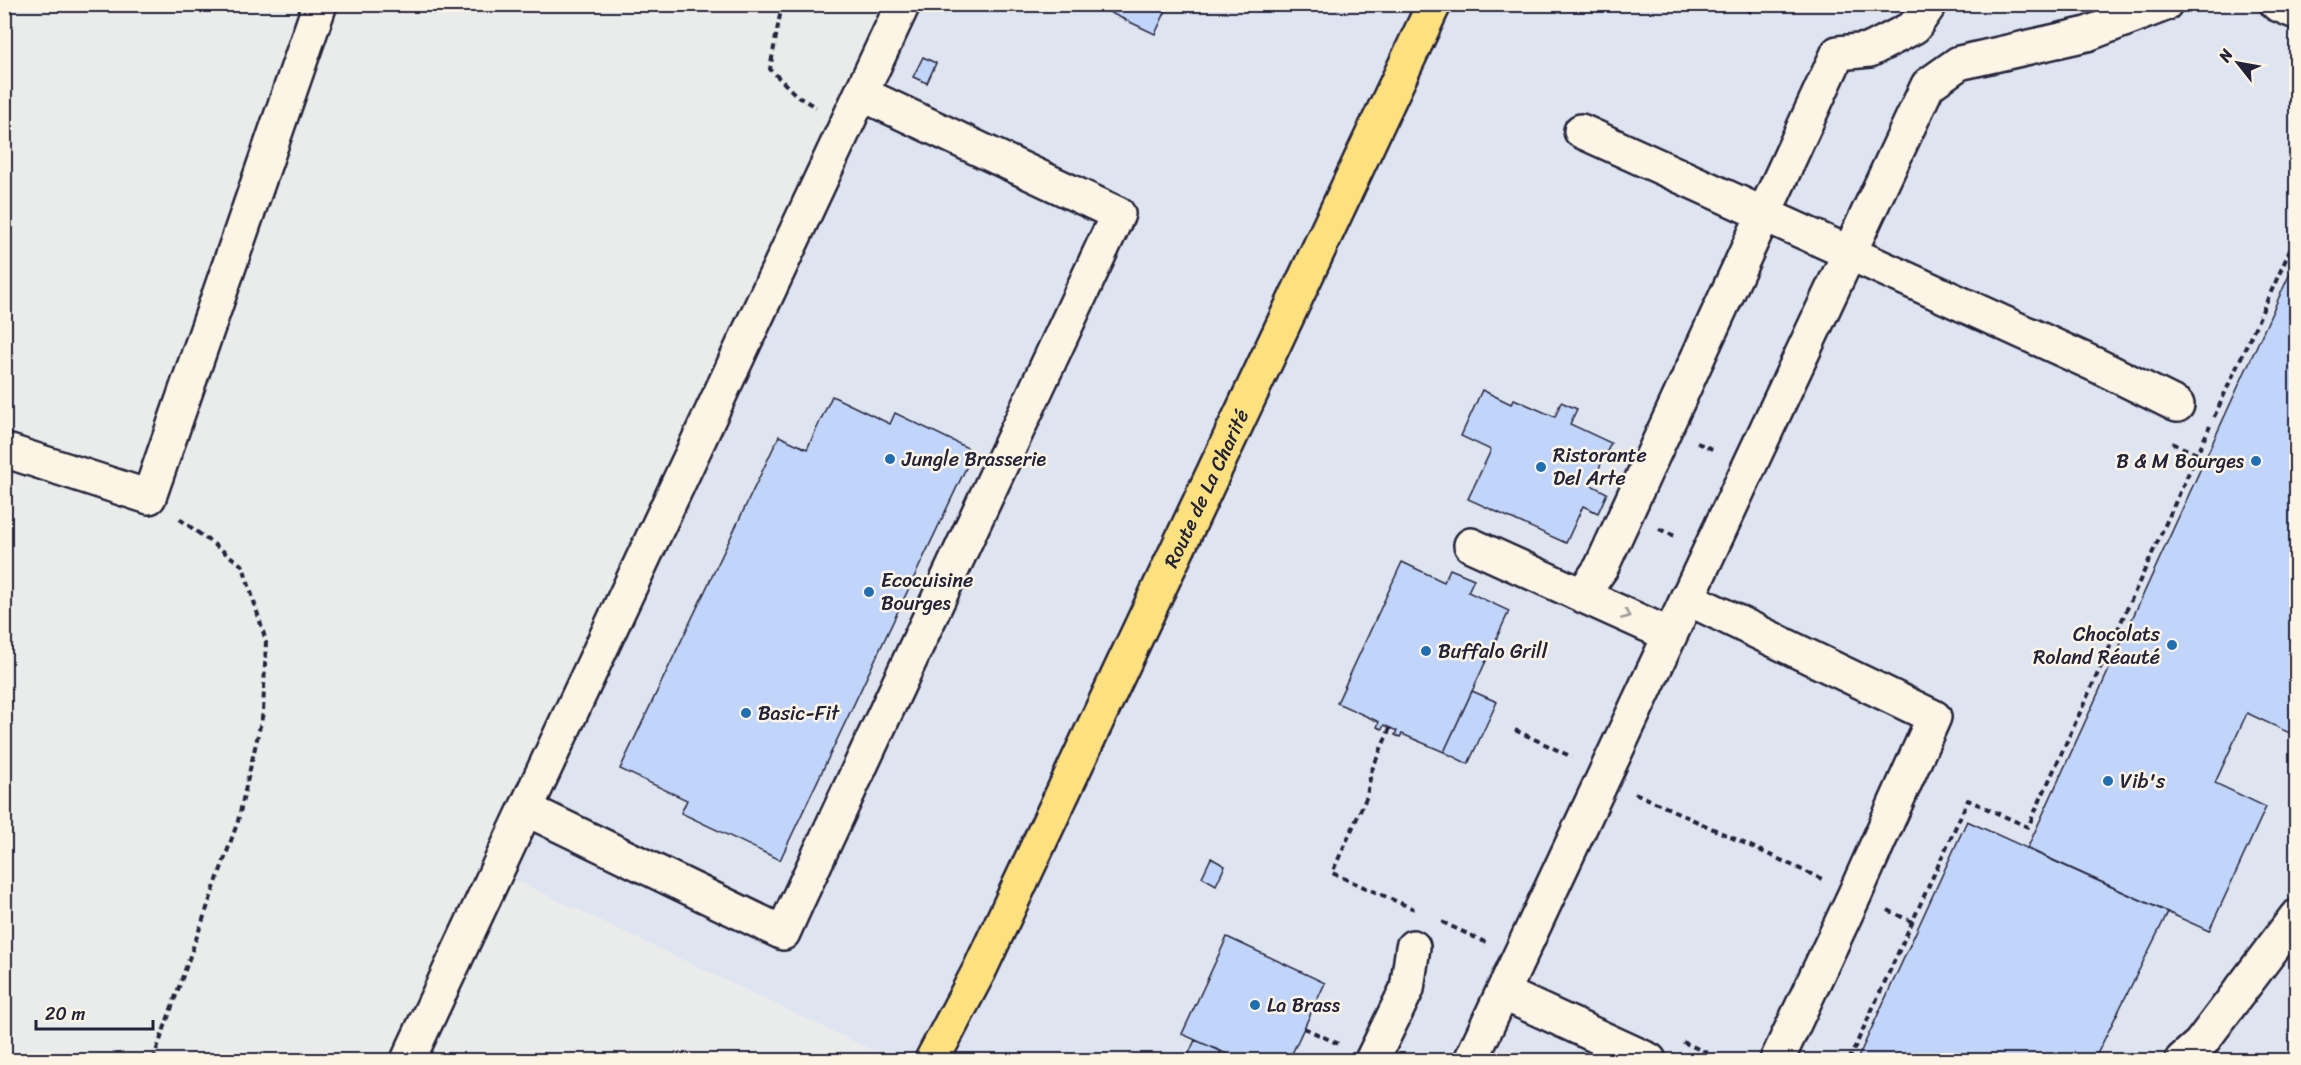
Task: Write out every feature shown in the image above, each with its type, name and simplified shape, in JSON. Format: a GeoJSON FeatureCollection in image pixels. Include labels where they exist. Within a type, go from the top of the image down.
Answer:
{"type":"FeatureCollection","features":[{"type":"Feature","properties":{"kind":"main road","name":"Route de La Charité"},"geometry":{"type":"LineString","coordinates":[[932,1060],[979,971],[1434,4]]}},
{"type":"Feature","properties":{"kind":"main road","name":"Route de La Charité"},"geometry":{"type":"LineString","coordinates":[[950,1060],[979,971]]}},
{"type":"Feature","properties":{"kind":"street"},"geometry":{"type":"LineString","coordinates":[[4,450],[149,498],[320,4]]}},
{"type":"Feature","properties":{"kind":"street"},"geometry":{"type":"LineString","coordinates":[[408,1060],[903,4]]}},
{"type":"Feature","properties":{"kind":"street"},"geometry":{"type":"LineString","coordinates":[[1582,595],[1601,568],[1838,53],[1870,50],[1914,27],[1930,4]]}},
{"type":"Feature","properties":{"kind":"street"},"geometry":{"type":"LineString","coordinates":[[1471,1060],[1928,85],[1959,63],[2087,34],[2164,4]]}},
{"type":"Feature","properties":{"kind":"street"},"geometry":{"type":"LineString","coordinates":[[2277,4],[2296,12]]}},
{"type":"Feature","properties":{"kind":"street"},"geometry":{"type":"LineString","coordinates":[[526,809],[783,933],[1118,214],[861,94]]}},
{"type":"Feature","properties":{"kind":"street"},"geometry":{"type":"LineString","coordinates":[[1581,131],[2096,365],[2177,405]]}},
{"type":"Feature","properties":{"kind":"street"},"geometry":{"type":"LineString","coordinates":[[1471,545],[1670,634]]}},
{"type":"Feature","properties":{"kind":"street"},"geometry":{"type":"LineString","coordinates":[[1687,598],[1934,717],[1855,894],[1777,1060]]}},
{"type":"Feature","properties":{"kind":"street"},"geometry":{"type":"LineString","coordinates":[[2182,1060],[2200,1044],[2296,917]]}},
{"type":"Feature","properties":{"kind":"street"},"geometry":{"type":"LineString","coordinates":[[1372,1060],[1407,988],[1413,947]]}},
{"type":"Feature","properties":{"kind":"street"},"geometry":{"type":"LineString","coordinates":[[1503,993],[1649,1060]]}},
{"type":"Feature","properties":{"kind":"path"},"geometry":{"type":"LineString","coordinates":[[782,4],[770,69],[798,98]]}},
{"type":"Feature","properties":{"kind":"path"},"geometry":{"type":"LineString","coordinates":[[1749,13],[1754,4]]}},
{"type":"Feature","properties":{"kind":"path"},"geometry":{"type":"LineString","coordinates":[[1849,1060],[1968,800],[2028,827],[2296,237]]}},
{"type":"Feature","properties":{"kind":"path"},"geometry":{"type":"LineString","coordinates":[[149,498],[243,566],[266,641],[263,713],[238,821],[153,1060]]}},
{"type":"Feature","properties":{"kind":"path"},"geometry":{"type":"LineString","coordinates":[[1390,728],[1371,772],[1367,796],[1332,873],[1417,910]]}},
{"type":"Feature","properties":{"kind":"path"},"geometry":{"type":"LineString","coordinates":[[1515,730],[1585,763],[1604,778],[1912,922]]}},
{"type":"Feature","properties":{"kind":"path"},"geometry":{"type":"LineString","coordinates":[[1438,920],[1488,944]]}},
{"type":"Feature","properties":{"kind":"shaded area"},"geometry":{"type":"Polygon","coordinates":[[[892,5],[2296,5],[2296,1060],[958,1060],[872,1050],[497,871],[892,5]]]}},
{"type":"Feature","properties":{"kind":"building"},"geometry":{"type":"Polygon","coordinates":[[[1092,4],[1169,4],[1155,34],[1092,4]]]}},
{"type":"Feature","properties":{"kind":"building"},"geometry":{"type":"Polygon","coordinates":[[[1881,4],[1896,4],[1893,10],[1881,4]]]}},
{"type":"Feature","properties":{"kind":"building"},"geometry":{"type":"Polygon","coordinates":[[[923,57],[936,63],[927,83],[913,77],[923,57]]]}},
{"type":"Feature","properties":{"kind":"building"},"geometry":{"type":"Polygon","coordinates":[[[2296,260],[2296,736],[2247,713],[2215,783],[2266,807],[2209,931],[2027,849],[2296,260]]]}},
{"type":"Feature","properties":{"kind":"building","name":"Ristorante Del Arte"},"geometry":{"type":"Polygon","coordinates":[[[1482,390],[1511,404],[1514,399],[1555,417],[1561,402],[1577,409],[1570,424],[1611,443],[1591,485],[1607,493],[1598,513],[1583,506],[1566,543],[1468,499],[1491,450],[1461,436],[1482,390]]]}},
{"type":"Feature","properties":{"kind":"building"},"geometry":{"type":"Polygon","coordinates":[[[832,396],[890,424],[895,413],[974,451],[780,860],[681,813],[687,800],[620,769],[779,436],[807,449],[832,396]]]}},
{"type":"Feature","properties":{"kind":"building","name":"Buffalo Grill"},"geometry":{"type":"Polygon","coordinates":[[[1402,562],[1444,582],[1450,569],[1474,579],[1468,592],[1509,611],[1444,752],[1402,734],[1400,737],[1395,735],[1397,731],[1384,725],[1382,729],[1377,727],[1379,722],[1337,703],[1402,562]]]}},
{"type":"Feature","properties":{"kind":"building"},"geometry":{"type":"Polygon","coordinates":[[[1472,691],[1497,702],[1468,764],[1444,752],[1472,691]]]}},
{"type":"Feature","properties":{"kind":"building"},"geometry":{"type":"Polygon","coordinates":[[[1967,821],[2168,912],[2094,1060],[1857,1060],[1967,821]]]}},
{"type":"Feature","properties":{"kind":"building"},"geometry":{"type":"Polygon","coordinates":[[[1211,858],[1225,866],[1216,885],[1202,877],[1211,858]]]}},
{"type":"Feature","properties":{"kind":"building","name":"La Brass"},"geometry":{"type":"Polygon","coordinates":[[[1227,937],[1325,983],[1289,1060],[1240,1060],[1182,1034],[1227,937]]]}},
{"type":"Feature","properties":{"kind":"building"},"geometry":{"type":"Polygon","coordinates":[[[1195,1040],[1221,1051],[1216,1060],[1186,1060],[1195,1040]]]}},
{"type":"Feature","properties":{"kind":"place","name":"Jungle Brasserie"},"geometry":{"type":"Point","coordinates":[890,459]}},
{"type":"Feature","properties":{"kind":"place","name":"B & M Bourges"},"geometry":{"type":"Point","coordinates":[2256,461]}},
{"type":"Feature","properties":{"kind":"place","name":"Ristorante Del Arte"},"geometry":{"type":"Point","coordinates":[1541,467]}},
{"type":"Feature","properties":{"kind":"place","name":"Ecocuisine Bourges"},"geometry":{"type":"Point","coordinates":[869,592]}},
{"type":"Feature","properties":{"kind":"place","name":"Chocolats Roland Réauté"},"geometry":{"type":"Point","coordinates":[2172,645]}},
{"type":"Feature","properties":{"kind":"place","name":"Buffalo Grill"},"geometry":{"type":"Point","coordinates":[1426,651]}},
{"type":"Feature","properties":{"kind":"place","name":"Basic-Fit"},"geometry":{"type":"Point","coordinates":[746,713]}},
{"type":"Feature","properties":{"kind":"place","name":"Vib's"},"geometry":{"type":"Point","coordinates":[2108,781]}},
{"type":"Feature","properties":{"kind":"place","name":"La Brass"},"geometry":{"type":"Point","coordinates":[1255,1005]}}]}
